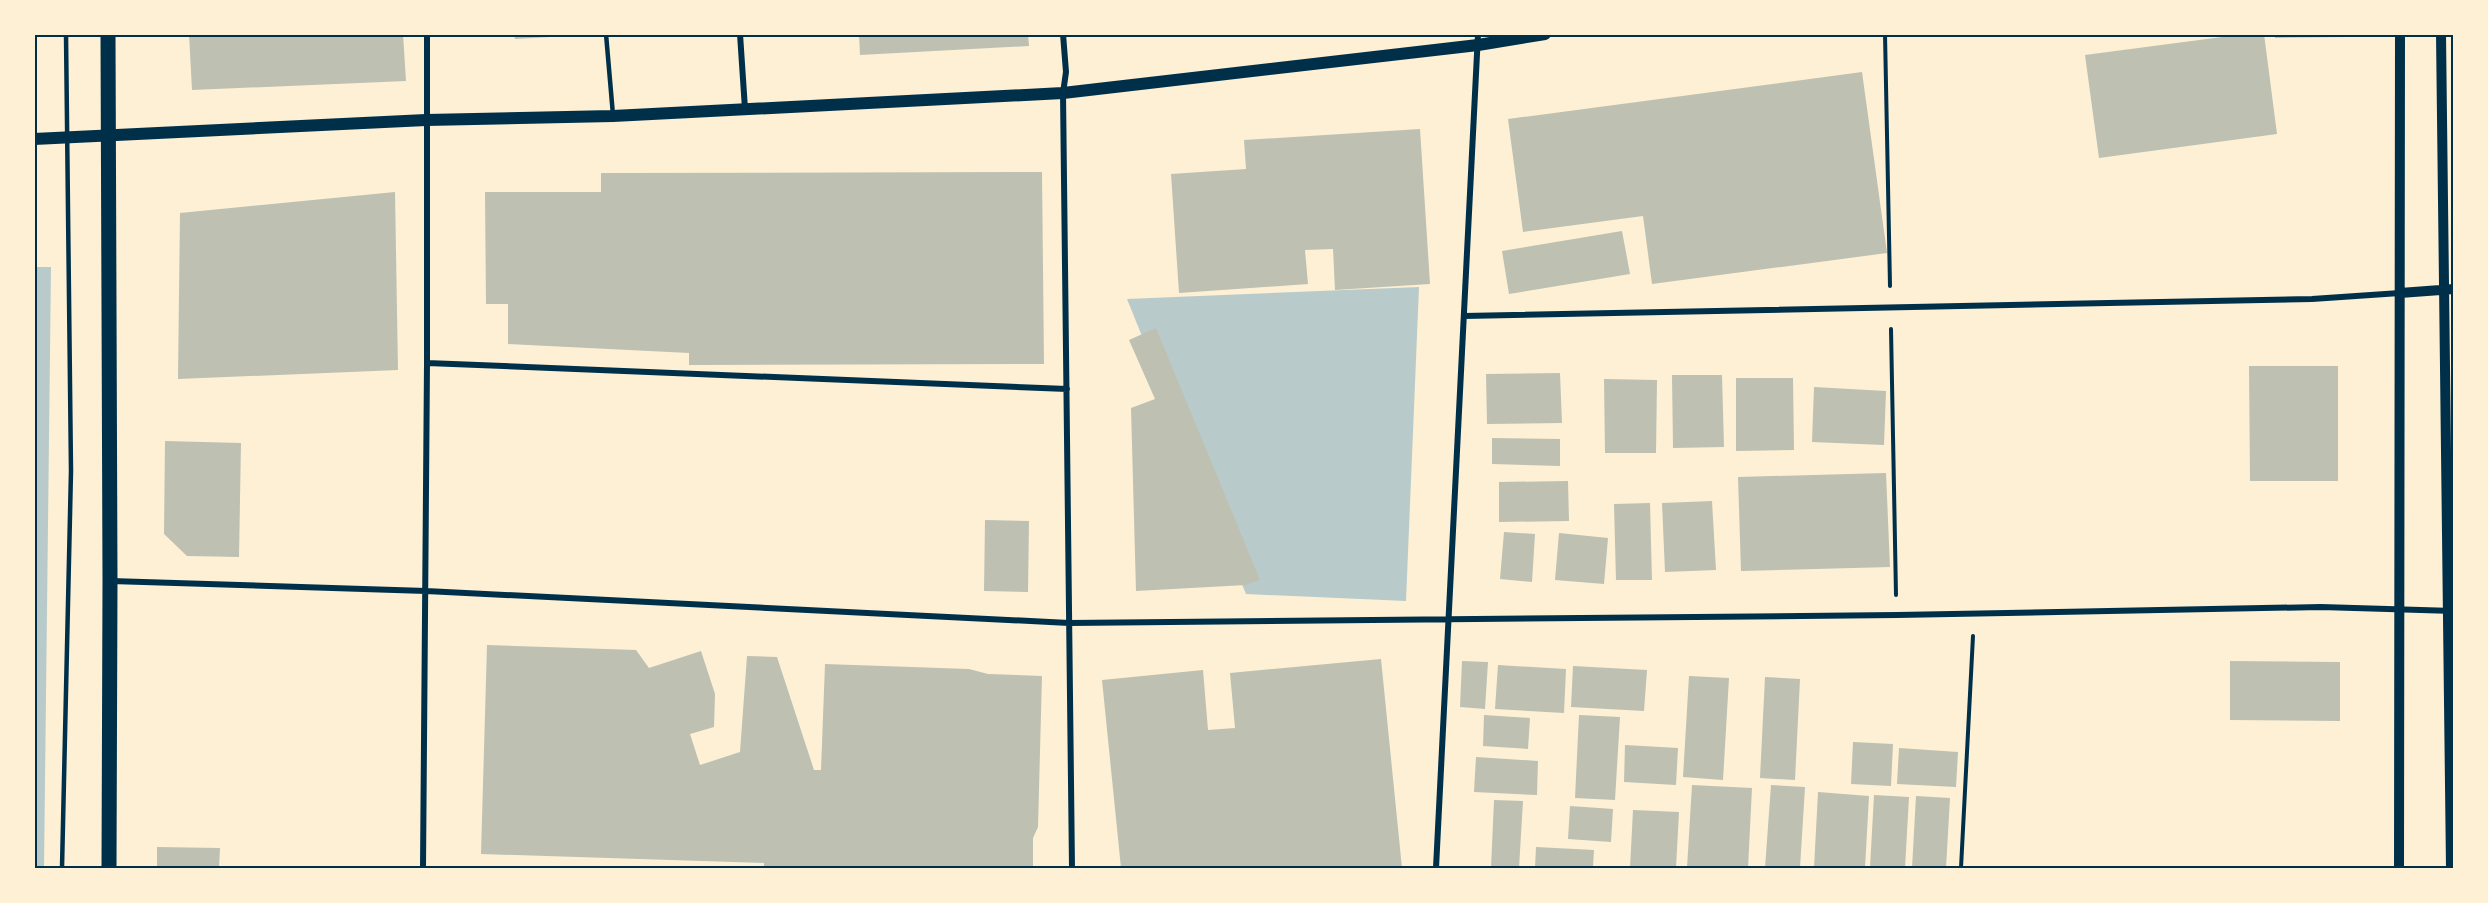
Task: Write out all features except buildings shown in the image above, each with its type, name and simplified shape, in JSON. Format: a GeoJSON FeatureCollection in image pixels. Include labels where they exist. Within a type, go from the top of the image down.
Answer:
{"type":"FeatureCollection","features":[{"type":"Feature","properties":{"kind":"main road"},"geometry":{"type":"LineString","coordinates":[[108,34],[109,868]]}},
{"type":"Feature","properties":{"kind":"main road"},"geometry":{"type":"LineString","coordinates":[[34,139],[426,120],[613,116],[1063,93],[1478,40],[1545,34]]}},
{"type":"Feature","properties":{"kind":"street"},"geometry":{"type":"LineString","coordinates":[[423,868],[427,34]]}},
{"type":"Feature","properties":{"kind":"street"},"geometry":{"type":"LineString","coordinates":[[740,34],[745,109]]}},
{"type":"Feature","properties":{"kind":"street"},"geometry":{"type":"LineString","coordinates":[[1063,34],[1066,72],[1063,93],[1072,868]]}},
{"type":"Feature","properties":{"kind":"street"},"geometry":{"type":"LineString","coordinates":[[2399,868],[2400,34]]}},
{"type":"Feature","properties":{"kind":"street"},"geometry":{"type":"LineString","coordinates":[[2441,34],[2449,289],[2451,868]]}},
{"type":"Feature","properties":{"kind":"street"},"geometry":{"type":"LineString","coordinates":[[1436,868],[1478,40]]}},
{"type":"Feature","properties":{"kind":"street"},"geometry":{"type":"LineString","coordinates":[[1464,316],[2312,299],[2449,289]]}},
{"type":"Feature","properties":{"kind":"street"},"geometry":{"type":"LineString","coordinates":[[427,363],[1067,389]]}},
{"type":"Feature","properties":{"kind":"street"},"geometry":{"type":"LineString","coordinates":[[110,581],[426,591],[1069,623],[1897,615],[2321,607],[2451,611]]}},
{"type":"Feature","properties":{"kind":"lane"},"geometry":{"type":"LineString","coordinates":[[62,868],[71,471],[66,34]]}},
{"type":"Feature","properties":{"kind":"lane"},"geometry":{"type":"LineString","coordinates":[[606,34],[613,116]]}},
{"type":"Feature","properties":{"kind":"path"},"geometry":{"type":"LineString","coordinates":[[1885,34],[1897,615]]}},
{"type":"Feature","properties":{"kind":"path"},"geometry":{"type":"LineString","coordinates":[[1961,868],[1975,612]]}},
{"type":"Feature","properties":{"kind":"shaded area"},"geometry":{"type":"Polygon","coordinates":[[[34,267],[51,267],[44,868],[34,868],[34,267]]]}},
{"type":"Feature","properties":{"kind":"shaded area"},"geometry":{"type":"Polygon","coordinates":[[[1419,287],[1406,601],[1246,594],[1127,299],[1419,287]]]}}]}
